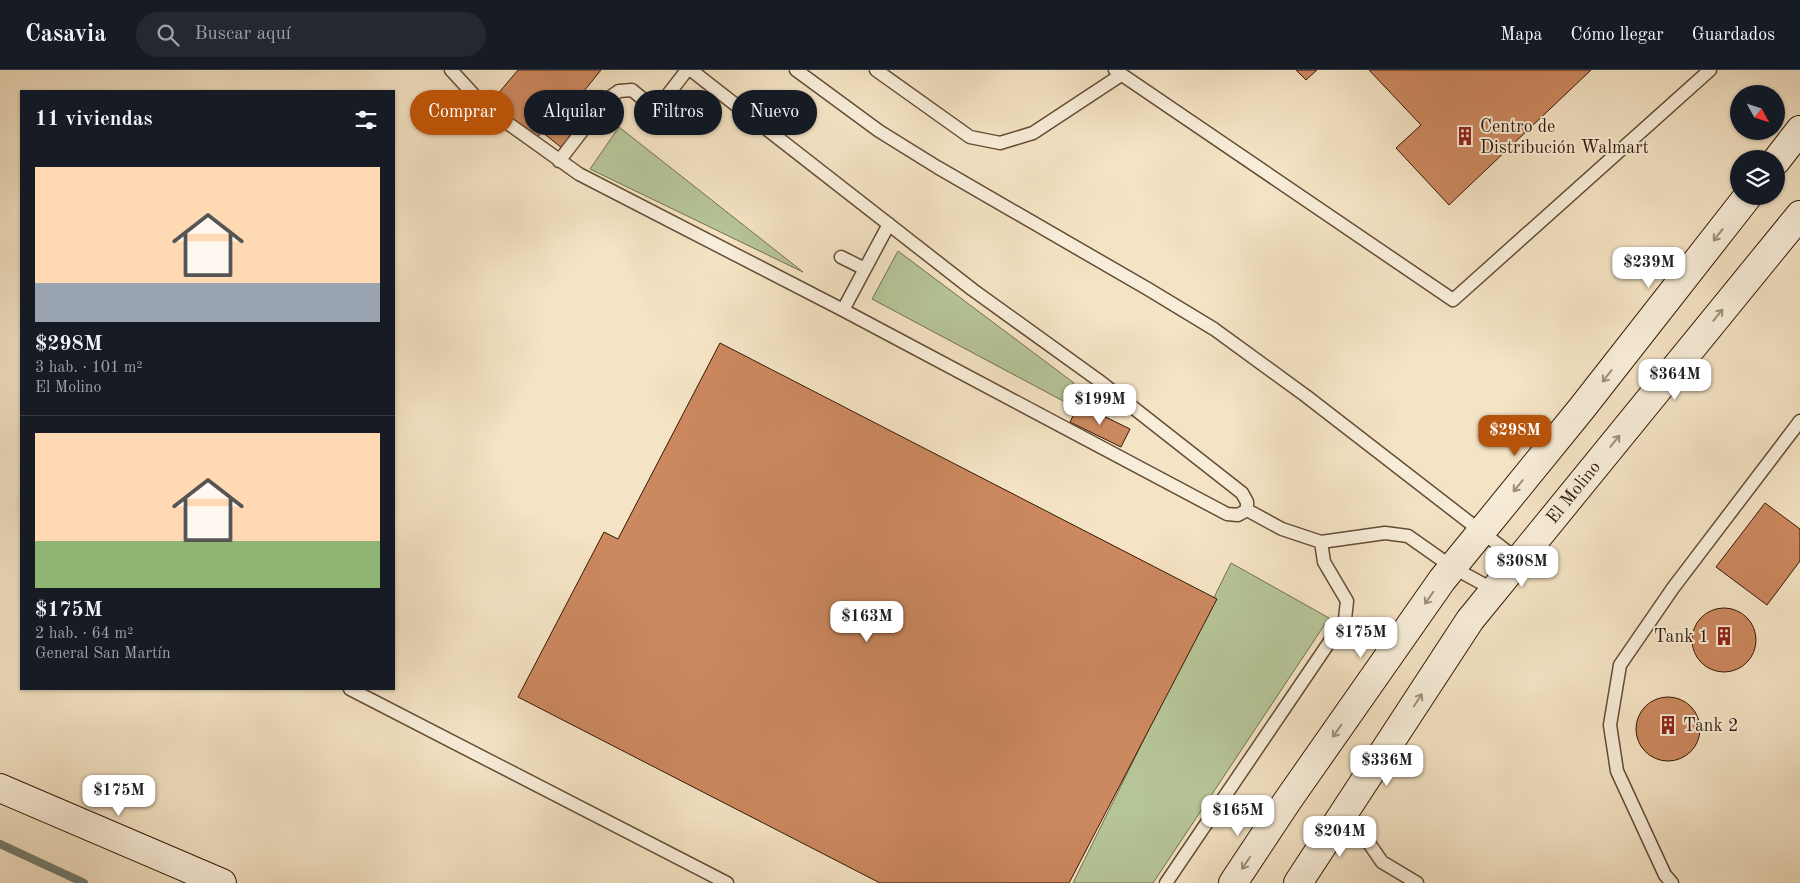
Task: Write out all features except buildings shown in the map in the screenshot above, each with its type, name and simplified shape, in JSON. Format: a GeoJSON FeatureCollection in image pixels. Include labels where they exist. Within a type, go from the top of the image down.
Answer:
{"type":"FeatureCollection","features":[{"type":"Feature","properties":{"kind":"street"},"geometry":{"type":"LineString","coordinates":[[1785,150],[1800,130]]}},
{"type":"Feature","properties":{"kind":"street"},"geometry":{"type":"LineString","coordinates":[[1233,883],[1288,800],[1452,567],[1582,408],[1741,205]]}},
{"type":"Feature","properties":{"kind":"street","name":"El Molino"},"geometry":{"type":"LineString","coordinates":[[1298,883],[1470,620],[1800,215]]}},
{"type":"Feature","properties":{"kind":"street"},"geometry":{"type":"LineString","coordinates":[[0,788],[222,883]]}},
{"type":"Feature","properties":{"kind":"lane"},"geometry":{"type":"LineString","coordinates":[[451,70],[485,107],[579,174],[843,310],[1227,514],[1238,515],[1247,510]]}},
{"type":"Feature","properties":{"kind":"lane"},"geometry":{"type":"LineString","coordinates":[[559,161],[606,100],[619,91],[632,90],[656,110],[687,70]]}},
{"type":"Feature","properties":{"kind":"lane"},"geometry":{"type":"LineString","coordinates":[[691,70],[973,290],[1098,380],[1242,493],[1247,502],[1247,510]]}},
{"type":"Feature","properties":{"kind":"lane"},"geometry":{"type":"LineString","coordinates":[[796,70],[879,131],[937,167],[1214,329],[1306,396],[1518,560]]}},
{"type":"Feature","properties":{"kind":"lane"},"geometry":{"type":"LineString","coordinates":[[876,70],[970,137],[1000,143],[1033,133],[1118,73],[1186,117],[1453,300],[1710,70]]}},
{"type":"Feature","properties":{"kind":"lane"},"geometry":{"type":"LineString","coordinates":[[843,310],[888,224]]}},
{"type":"Feature","properties":{"kind":"lane"},"geometry":{"type":"LineString","coordinates":[[841,257],[865,269]]}},
{"type":"Feature","properties":{"kind":"lane"},"geometry":{"type":"LineString","coordinates":[[1672,883],[1665,875],[1617,771],[1610,725],[1620,665],[1673,588],[1800,422]]}},
{"type":"Feature","properties":{"kind":"lane"},"geometry":{"type":"LineString","coordinates":[[1247,510],[1282,529],[1320,542],[1385,533],[1408,536],[1452,567],[1494,590]]}},
{"type":"Feature","properties":{"kind":"lane"},"geometry":{"type":"LineString","coordinates":[[1166,883],[1345,619],[1347,601],[1324,562],[1320,542]]}},
{"type":"Feature","properties":{"kind":"lane"},"geometry":{"type":"LineString","coordinates":[[352,690],[727,883]]}},
{"type":"Feature","properties":{"kind":"lane"},"geometry":{"type":"LineString","coordinates":[[1346,810],[1382,862],[1417,883]]}},
{"type":"Feature","properties":{"kind":"green space"},"geometry":{"type":"Polygon","coordinates":[[[624,131],[803,272],[590,169],[613,135],[624,135],[624,131]]]}},
{"type":"Feature","properties":{"kind":"green space"},"geometry":{"type":"Polygon","coordinates":[[[898,251],[1074,383],[1065,402],[872,299],[898,251]]]}},
{"type":"Feature","properties":{"kind":"green space"},"geometry":{"type":"Polygon","coordinates":[[[1231,563],[1329,618],[1153,883],[1073,883],[1231,563]]]}},
{"type":"Feature","properties":{"kind":"waterway"},"geometry":{"type":"LineString","coordinates":[[0,844],[84,883]]}},
{"type":"Feature","properties":{"kind":"place","name":"Centro de Distribución Walmart"},"geometry":{"type":"Point","coordinates":[1465,136]}},
{"type":"Feature","properties":{"kind":"place","name":"Tank 1"},"geometry":{"type":"Point","coordinates":[1724,636]}},
{"type":"Feature","properties":{"kind":"place","name":"Tank 2"},"geometry":{"type":"Point","coordinates":[1668,725]}}]}
